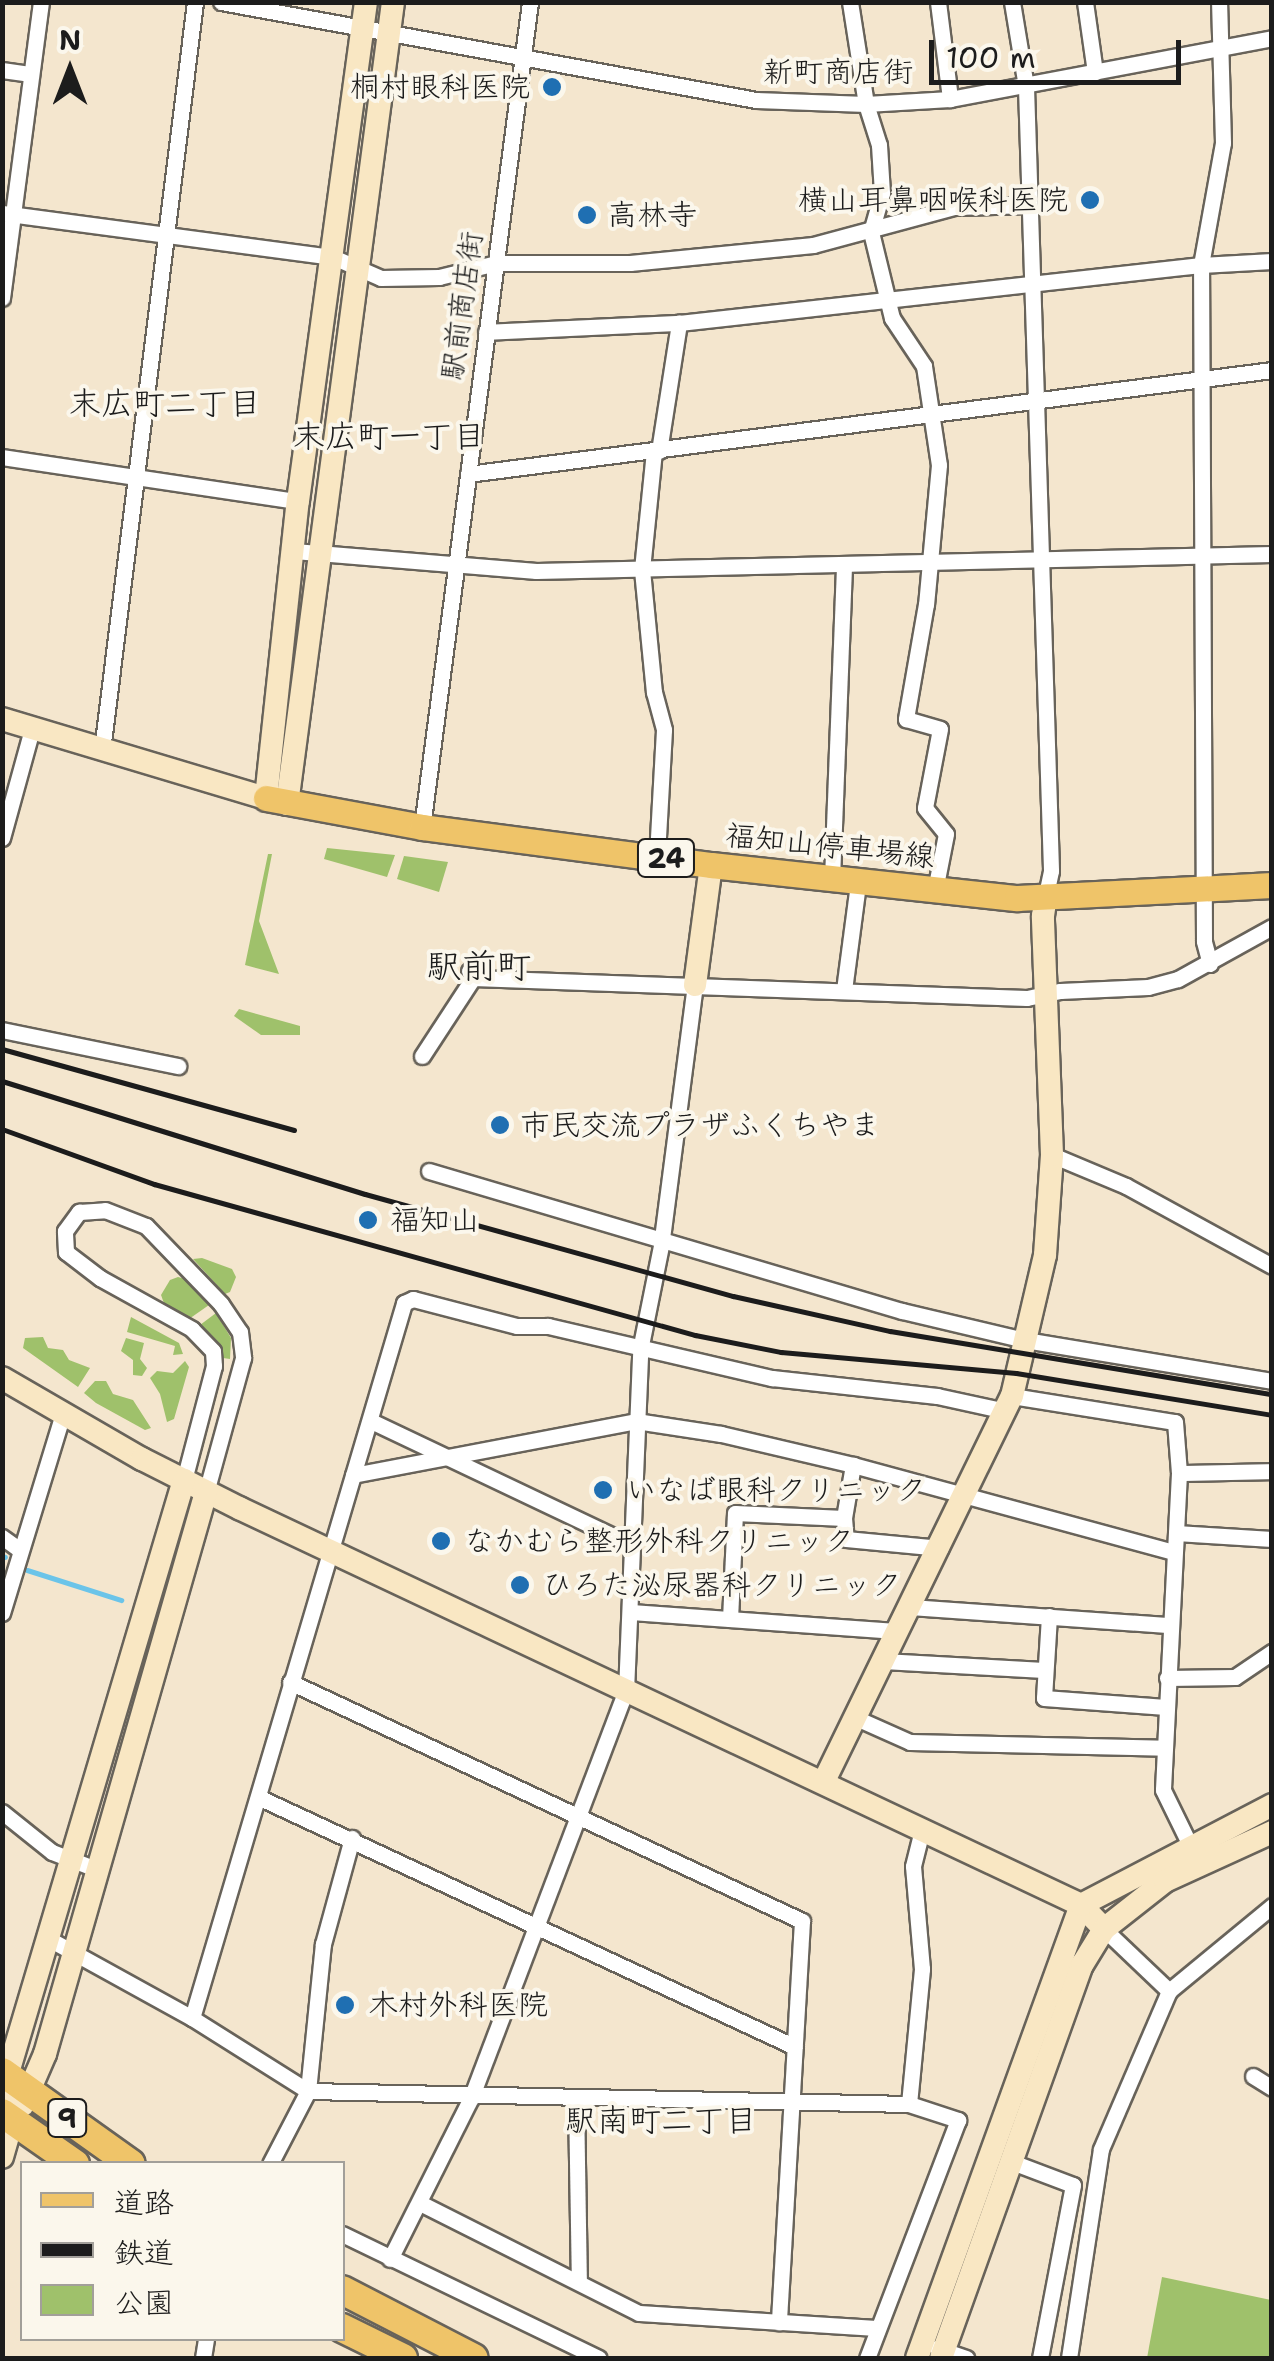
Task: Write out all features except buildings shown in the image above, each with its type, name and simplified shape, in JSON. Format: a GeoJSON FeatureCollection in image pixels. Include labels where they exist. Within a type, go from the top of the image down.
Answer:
{"type":"FeatureCollection","features":[{"type":"Feature","properties":{"kind":"highway","name":"9"},"geometry":{"type":"LineString","coordinates":[[5,2074],[127,2161]]}},
{"type":"Feature","properties":{"kind":"highway","name":"9"},"geometry":{"type":"LineString","coordinates":[[7,2117],[71,2161]]}},
{"type":"Feature","properties":{"kind":"highway"},"geometry":{"type":"LineString","coordinates":[[345,2292],[474,2358]]}},
{"type":"Feature","properties":{"kind":"highway"},"geometry":{"type":"LineString","coordinates":[[345,2330],[402,2358]]}},
{"type":"Feature","properties":{"kind":"main road","name":"福知山停車場線"},"geometry":{"type":"LineString","coordinates":[[276,801],[422,827],[710,865],[1016,898],[1272,885]]}},
{"type":"Feature","properties":{"kind":"street"},"geometry":{"type":"LineString","coordinates":[[2,298],[8,214],[41,2]]}},
{"type":"Feature","properties":{"kind":"street"},"geometry":{"type":"LineString","coordinates":[[102,750],[195,2]]}},
{"type":"Feature","properties":{"kind":"street","name":"新町商店街"},"geometry":{"type":"LineString","coordinates":[[222,2],[364,14],[389,30],[756,100],[866,104],[1026,87],[1272,38]]}},
{"type":"Feature","properties":{"kind":"street"},"geometry":{"type":"LineString","coordinates":[[276,801],[320,555],[392,2]]}},
{"type":"Feature","properties":{"kind":"street","name":"駅前商店街"},"geometry":{"type":"LineString","coordinates":[[422,827],[530,2]]}},
{"type":"Feature","properties":{"kind":"street"},"geometry":{"type":"LineString","coordinates":[[850,2],[866,104],[879,145],[882,193],[871,232],[892,318],[924,366],[933,412],[938,465],[929,563],[906,719],[940,729],[925,808],[946,834],[935,890]]}},
{"type":"Feature","properties":{"kind":"street"},"geometry":{"type":"LineString","coordinates":[[938,2],[950,98]]}},
{"type":"Feature","properties":{"kind":"street"},"geometry":{"type":"LineString","coordinates":[[824,1781],[1009,1404],[1045,1255],[1052,1155],[1046,995],[1046,895],[1051,871],[1026,87],[1012,2]]}},
{"type":"Feature","properties":{"kind":"street"},"geometry":{"type":"LineString","coordinates":[[1085,2],[1094,72]]}},
{"type":"Feature","properties":{"kind":"street"},"geometry":{"type":"LineString","coordinates":[[1210,964],[1204,941],[1201,264],[1223,143],[1219,2]]}},
{"type":"Feature","properties":{"kind":"street"},"geometry":{"type":"LineString","coordinates":[[276,801],[298,500],[364,14]]}},
{"type":"Feature","properties":{"kind":"street"},"geometry":{"type":"LineString","coordinates":[[2,70],[32,74]]}},
{"type":"Feature","properties":{"kind":"street"},"geometry":{"type":"LineString","coordinates":[[8,214],[333,257],[381,278],[439,277],[496,263],[685,259],[814,245],[954,207],[1029,205]]}},
{"type":"Feature","properties":{"kind":"street"},"geometry":{"type":"LineString","coordinates":[[486,332],[678,323],[1033,286],[1201,264],[1272,261]]}},
{"type":"Feature","properties":{"kind":"street"},"geometry":{"type":"LineString","coordinates":[[657,856],[664,730],[652,676],[642,570],[678,323]]}},
{"type":"Feature","properties":{"kind":"street"},"geometry":{"type":"LineString","coordinates":[[468,474],[1272,370]]}},
{"type":"Feature","properties":{"kind":"street"},"geometry":{"type":"LineString","coordinates":[[2,457],[298,500]]}},
{"type":"Feature","properties":{"kind":"street"},"geometry":{"type":"LineString","coordinates":[[294,551],[440,566],[456,562],[536,570],[1272,554]]}},
{"type":"Feature","properties":{"kind":"street"},"geometry":{"type":"LineString","coordinates":[[832,880],[844,565]]}},
{"type":"Feature","properties":{"kind":"street"},"geometry":{"type":"LineString","coordinates":[[2,720],[276,801]]}},
{"type":"Feature","properties":{"kind":"street"},"geometry":{"type":"LineString","coordinates":[[2,838],[32,728]]}},
{"type":"Feature","properties":{"kind":"street"},"geometry":{"type":"LineString","coordinates":[[390,2260],[471,2098],[626,1691],[640,1350],[662,1238],[710,865]]}},
{"type":"Feature","properties":{"kind":"street"},"geometry":{"type":"LineString","coordinates":[[844,990],[858,883]]}},
{"type":"Feature","properties":{"kind":"street"},"geometry":{"type":"LineString","coordinates":[[422,1056],[471,974],[1046,995],[1148,987],[1210,964],[1272,926]]}},
{"type":"Feature","properties":{"kind":"street"},"geometry":{"type":"LineString","coordinates":[[2,1030],[178,1066]]}},
{"type":"Feature","properties":{"kind":"street"},"geometry":{"type":"LineString","coordinates":[[1052,1155],[1126,1186],[1272,1266]]}},
{"type":"Feature","properties":{"kind":"street"},"geometry":{"type":"LineString","coordinates":[[430,1171],[902,1311],[1024,1340],[1272,1381]]}},
{"type":"Feature","properties":{"kind":"street"},"geometry":{"type":"LineString","coordinates":[[2,2158],[7,2117],[5,2074],[72,1862],[214,1366],[213,1351],[206,1339],[100,1278],[66,1252],[65,1231],[79,1212],[104,1210],[146,1226],[221,1304],[240,1332],[243,1358],[31,2093],[7,2117]]}},
{"type":"Feature","properties":{"kind":"street"},"geometry":{"type":"LineString","coordinates":[[192,2018],[404,1303],[413,1299],[516,1326],[548,1326],[772,1378],[1175,1422],[1178,1473],[1163,1790],[1190,1845]]}},
{"type":"Feature","properties":{"kind":"street"},"geometry":{"type":"LineString","coordinates":[[2,1378],[206,1492],[329,1553],[824,1781],[1081,1906],[1170,1991]]}},
{"type":"Feature","properties":{"kind":"street"},"geometry":{"type":"LineString","coordinates":[[2,1613],[63,1413]]}},
{"type":"Feature","properties":{"kind":"street"},"geometry":{"type":"LineString","coordinates":[[370,1421],[632,1546]]}},
{"type":"Feature","properties":{"kind":"street"},"geometry":{"type":"LineString","coordinates":[[354,1474],[636,1421],[721,1434],[853,1465],[1174,1552]]}},
{"type":"Feature","properties":{"kind":"street"},"geometry":{"type":"LineString","coordinates":[[853,1465],[844,1518],[846,1539],[941,1548]]}},
{"type":"Feature","properties":{"kind":"street"},"geometry":{"type":"LineString","coordinates":[[1178,1473],[1272,1472]]}},
{"type":"Feature","properties":{"kind":"street"},"geometry":{"type":"LineString","coordinates":[[730,1620],[734,1514],[844,1518]]}},
{"type":"Feature","properties":{"kind":"street"},"geometry":{"type":"LineString","coordinates":[[1176,1533],[1272,1539]]}},
{"type":"Feature","properties":{"kind":"street"},"geometry":{"type":"LineString","coordinates":[[2,1537],[20,1550]]}},
{"type":"Feature","properties":{"kind":"street"},"geometry":{"type":"LineString","coordinates":[[910,1607],[1170,1625]]}},
{"type":"Feature","properties":{"kind":"street"},"geometry":{"type":"LineString","coordinates":[[631,1612],[900,1630]]}},
{"type":"Feature","properties":{"kind":"street"},"geometry":{"type":"LineString","coordinates":[[1049,1616],[1044,1698],[1166,1707]]}},
{"type":"Feature","properties":{"kind":"street"},"geometry":{"type":"LineString","coordinates":[[1167,1678],[1236,1677],[1272,1652]]}},
{"type":"Feature","properties":{"kind":"street"},"geometry":{"type":"LineString","coordinates":[[884,1661],[1044,1670]]}},
{"type":"Feature","properties":{"kind":"street"},"geometry":{"type":"LineString","coordinates":[[290,1682],[802,1921],[779,2322]]}},
{"type":"Feature","properties":{"kind":"street"},"geometry":{"type":"LineString","coordinates":[[856,1718],[910,1742],[1164,1748]]}},
{"type":"Feature","properties":{"kind":"street"},"geometry":{"type":"LineString","coordinates":[[258,1797],[795,2047]]}},
{"type":"Feature","properties":{"kind":"street"},"geometry":{"type":"LineString","coordinates":[[931,2353],[1081,1906],[1272,1805]]}},
{"type":"Feature","properties":{"kind":"street"},"geometry":{"type":"LineString","coordinates":[[2,1812],[72,1862],[96,1870]]}},
{"type":"Feature","properties":{"kind":"street"},"geometry":{"type":"LineString","coordinates":[[909,2104],[922,1969],[913,1866],[922,1831]]}},
{"type":"Feature","properties":{"kind":"street"},"geometry":{"type":"LineString","coordinates":[[931,2353],[1012,2162],[1082,1966],[1104,1929],[1165,1880],[1272,1832]]}},
{"type":"Feature","properties":{"kind":"street"},"geometry":{"type":"LineString","coordinates":[[272,2161],[308,2091],[324,1944],[352,1838]]}},
{"type":"Feature","properties":{"kind":"street"},"geometry":{"type":"LineString","coordinates":[[1068,2358],[1101,2149],[1170,1991],[1272,1906]]}},
{"type":"Feature","properties":{"kind":"street"},"geometry":{"type":"LineString","coordinates":[[49,1938],[192,2018],[308,2091],[471,2098],[909,2104],[958,2120],[867,2358]]}},
{"type":"Feature","properties":{"kind":"street"},"geometry":{"type":"LineString","coordinates":[[1253,2076],[1272,2088]]}},
{"type":"Feature","properties":{"kind":"street"},"geometry":{"type":"LineString","coordinates":[[576,2098],[579,2279]]}},
{"type":"Feature","properties":{"kind":"street"},"geometry":{"type":"LineString","coordinates":[[1012,2162],[1073,2185],[1074,2197],[1056,2263],[1040,2358]]}},
{"type":"Feature","properties":{"kind":"street"},"geometry":{"type":"LineString","coordinates":[[420,2203],[579,2279],[639,2313],[876,2328]]}},
{"type":"Feature","properties":{"kind":"street"},"geometry":{"type":"LineString","coordinates":[[345,2236],[598,2358]]}},
{"type":"Feature","properties":{"kind":"street"},"geometry":{"type":"LineString","coordinates":[[931,2353],[966,2358]]}},
{"type":"Feature","properties":{"kind":"green space"},"geometry":{"type":"Polygon","coordinates":[[[327,848],[395,855],[387,877],[324,859],[327,848]]]}},
{"type":"Feature","properties":{"kind":"green space"},"geometry":{"type":"Polygon","coordinates":[[[268,854],[272,854],[259,921],[279,974],[245,965],[268,854]]]}},
{"type":"Feature","properties":{"kind":"green space"},"geometry":{"type":"Polygon","coordinates":[[[404,856],[448,862],[439,892],[397,879],[404,856]]]}},
{"type":"Feature","properties":{"kind":"green space"},"geometry":{"type":"Polygon","coordinates":[[[239,1009],[300,1026],[300,1035],[261,1035],[234,1016],[239,1009]]]}},
{"type":"Feature","properties":{"kind":"green space"},"geometry":{"type":"Polygon","coordinates":[[[202,1258],[232,1269],[236,1277],[230,1292],[225,1294],[193,1259],[202,1258]]]}},
{"type":"Feature","properties":{"kind":"green space"},"geometry":{"type":"Polygon","coordinates":[[[170,1280],[189,1280],[209,1300],[209,1305],[189,1319],[165,1306],[161,1295],[170,1280]]]}},
{"type":"Feature","properties":{"kind":"green space"},"geometry":{"type":"Polygon","coordinates":[[[216,1313],[231,1338],[230,1359],[223,1358],[219,1345],[200,1325],[216,1313]]]}},
{"type":"Feature","properties":{"kind":"green space"},"geometry":{"type":"Polygon","coordinates":[[[131,1317],[179,1343],[183,1354],[173,1355],[175,1346],[127,1332],[131,1317]]]}},
{"type":"Feature","properties":{"kind":"green space"},"geometry":{"type":"Polygon","coordinates":[[[43,1337],[48,1348],[63,1350],[69,1360],[90,1368],[78,1387],[23,1348],[25,1338],[43,1337]]]}},
{"type":"Feature","properties":{"kind":"green space"},"geometry":{"type":"Polygon","coordinates":[[[126,1338],[144,1343],[140,1359],[147,1368],[142,1376],[133,1375],[133,1360],[121,1351],[126,1338]]]}},
{"type":"Feature","properties":{"kind":"green space"},"geometry":{"type":"Polygon","coordinates":[[[185,1361],[189,1367],[174,1419],[167,1422],[160,1394],[150,1378],[157,1371],[173,1373],[185,1361]]]}},
{"type":"Feature","properties":{"kind":"green space"},"geometry":{"type":"Polygon","coordinates":[[[95,1381],[106,1381],[113,1394],[133,1400],[151,1428],[145,1430],[84,1393],[95,1381]]]}},
{"type":"Feature","properties":{"kind":"green space"},"geometry":{"type":"Polygon","coordinates":[[[1162,2277],[1271,2300],[1271,2358],[1147,2358],[1162,2277]]]}},
{"type":"Feature","properties":{"kind":"waterway"},"geometry":{"type":"LineString","coordinates":[[27,1570],[121,1600]]}},
{"type":"Feature","properties":{"kind":"railway"},"geometry":{"type":"LineString","coordinates":[[2,1049],[294,1130]]}},
{"type":"Feature","properties":{"kind":"railway"},"geometry":{"type":"LineString","coordinates":[[2,1081],[365,1194],[733,1296],[890,1331],[1272,1394]]}},
{"type":"Feature","properties":{"kind":"railway"},"geometry":{"type":"LineString","coordinates":[[2,1129],[154,1184],[695,1335],[781,1352],[1016,1373],[1272,1415]]}},
{"type":"Feature","properties":{"kind":"place","name":"桐村眼科医院"},"geometry":{"type":"Point","coordinates":[552,87]}},
{"type":"Feature","properties":{"kind":"place","name":"横山耳鼻咽喉科医院"},"geometry":{"type":"Point","coordinates":[1090,200]}},
{"type":"Feature","properties":{"kind":"place","name":"高林寺"},"geometry":{"type":"Point","coordinates":[587,215]}},
{"type":"Feature","properties":{"kind":"place","name":"市民交流プラザふくちやま"},"geometry":{"type":"Point","coordinates":[500,1125]}},
{"type":"Feature","properties":{"kind":"place","name":"福知山"},"geometry":{"type":"Point","coordinates":[368,1220]}},
{"type":"Feature","properties":{"kind":"place","name":"いなば眼科クリニック"},"geometry":{"type":"Point","coordinates":[603,1490]}},
{"type":"Feature","properties":{"kind":"place","name":"なかむら整形外科クリニック"},"geometry":{"type":"Point","coordinates":[441,1541]}},
{"type":"Feature","properties":{"kind":"place","name":"ひろた泌尿器科クリニック"},"geometry":{"type":"Point","coordinates":[520,1585]}},
{"type":"Feature","properties":{"kind":"place","name":"木村外科医院"},"geometry":{"type":"Point","coordinates":[345,2005]}},
{"type":"Feature","properties":{"kind":"district","name":"末広町二丁目"},"geometry":{"type":"Point","coordinates":[165,403]}},
{"type":"Feature","properties":{"kind":"district","name":"末広町一丁目"},"geometry":{"type":"Point","coordinates":[389,436]}},
{"type":"Feature","properties":{"kind":"district","name":"駅前町"},"geometry":{"type":"Point","coordinates":[479,966]}},
{"type":"Feature","properties":{"kind":"district","name":"駅南町二丁目"},"geometry":{"type":"Point","coordinates":[661,2120]}}]}
